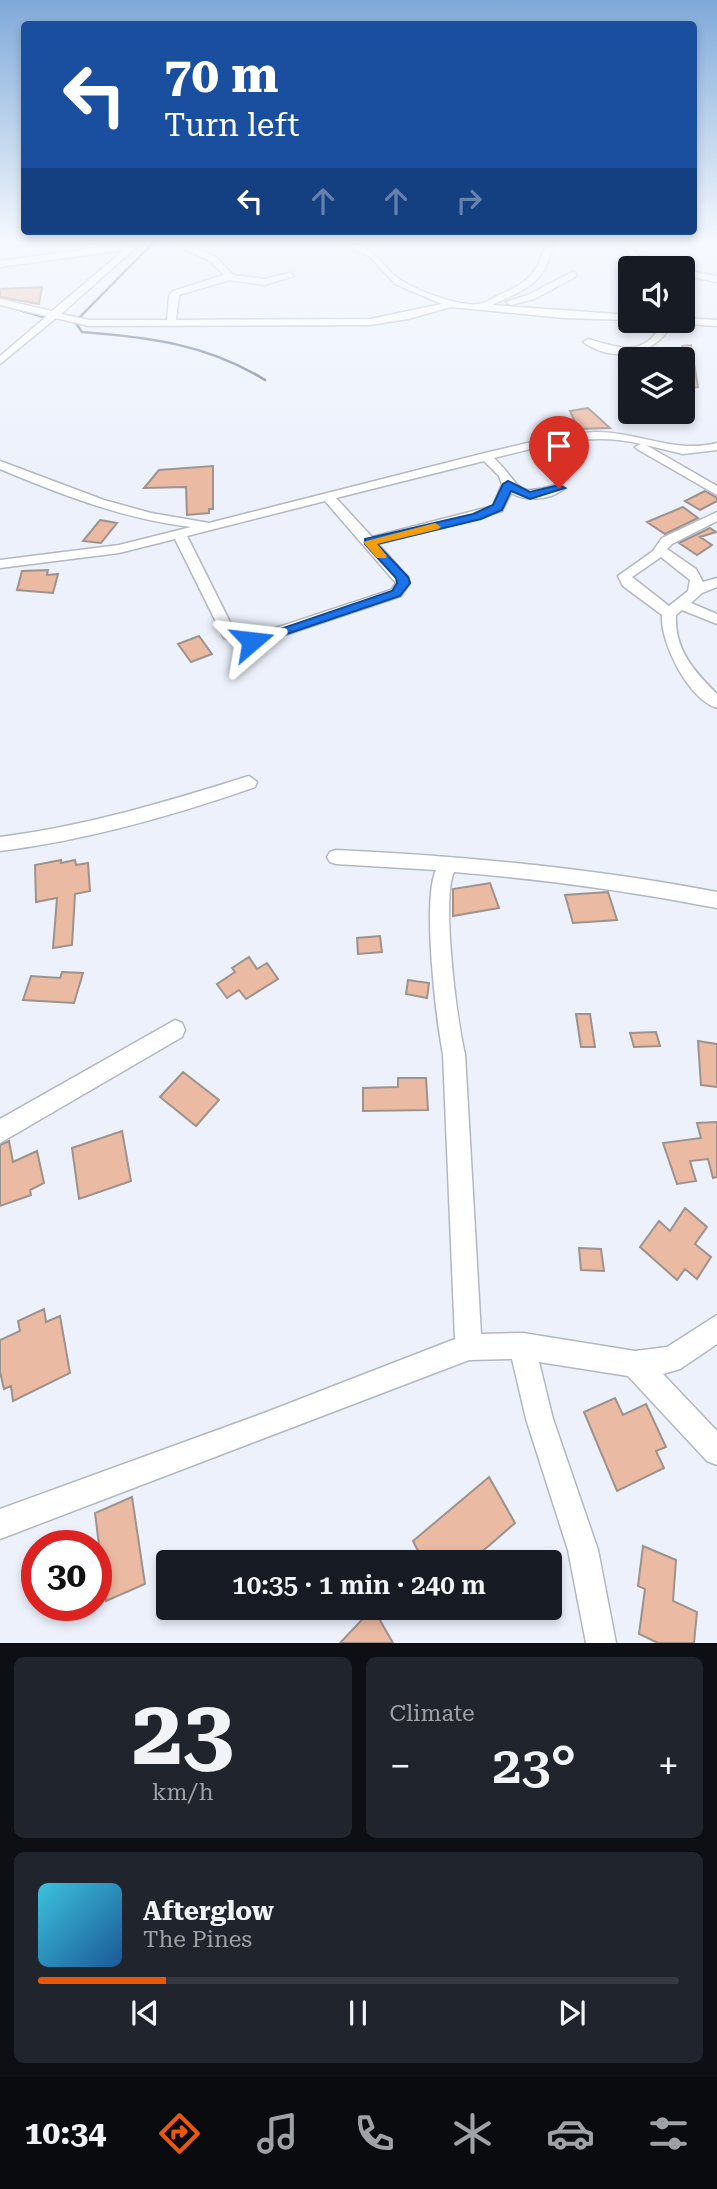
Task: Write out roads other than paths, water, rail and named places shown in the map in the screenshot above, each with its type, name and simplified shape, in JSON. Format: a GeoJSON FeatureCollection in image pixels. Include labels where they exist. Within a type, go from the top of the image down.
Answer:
{"type":"FeatureCollection","features":[{"type":"Feature","properties":{"kind":"street"},"geometry":{"type":"LineString","coordinates":[[0,361],[50,320]]}},
{"type":"Feature","properties":{"kind":"street"},"geometry":{"type":"LineString","coordinates":[[79,320],[89,323],[370,322],[381,320]]}},
{"type":"Feature","properties":{"kind":"street"},"geometry":{"type":"LineString","coordinates":[[695,322],[717,323]]}},
{"type":"Feature","properties":{"kind":"street"},"geometry":{"type":"LineString","coordinates":[[588,342],[607,348],[641,350],[659,341],[663,333]]}},
{"type":"Feature","properties":{"kind":"street"},"geometry":{"type":"LineString","coordinates":[[0,564],[93,554],[180,535],[566,437],[592,434],[625,437],[666,449],[692,452],[717,446]]}},
{"type":"Feature","properties":{"kind":"street"},"geometry":{"type":"LineString","coordinates":[[625,437],[717,491]]}},
{"type":"Feature","properties":{"kind":"street"},"geometry":{"type":"LineString","coordinates":[[485,456],[520,494],[530,496],[559,488]]}},
{"type":"Feature","properties":{"kind":"street"},"geometry":{"type":"LineString","coordinates":[[0,465],[106,507],[167,521],[215,526]]}},
{"type":"Feature","properties":{"kind":"street"},"geometry":{"type":"LineString","coordinates":[[369,542],[477,516],[498,508],[508,484]]}},
{"type":"Feature","properties":{"kind":"street"},"geometry":{"type":"LineString","coordinates":[[180,535],[229,635],[252,641],[396,593],[403,583],[401,577],[329,498]]}},
{"type":"Feature","properties":{"kind":"street"},"geometry":{"type":"LineString","coordinates":[[717,516],[667,541],[660,552],[625,576],[628,583],[675,608],[717,619]]}},
{"type":"Feature","properties":{"kind":"street"},"geometry":{"type":"LineString","coordinates":[[660,552],[691,572],[696,580],[696,590]]}},
{"type":"Feature","properties":{"kind":"street"},"geometry":{"type":"LineString","coordinates":[[717,582],[696,590],[675,608],[667,625],[673,648],[717,703]]}},
{"type":"Feature","properties":{"kind":"street"},"geometry":{"type":"LineString","coordinates":[[0,844],[102,827],[200,800],[249,782]]}},
{"type":"Feature","properties":{"kind":"street"},"geometry":{"type":"LineString","coordinates":[[337,857],[448,864],[644,886],[717,900]]}},
{"type":"Feature","properties":{"kind":"street"},"geometry":{"type":"LineString","coordinates":[[448,864],[441,879],[439,909],[448,1025],[454,1054],[464,1297],[469,1347]]}},
{"type":"Feature","properties":{"kind":"street"},"geometry":{"type":"LineString","coordinates":[[0,1132],[175,1030]]}},
{"type":"Feature","properties":{"kind":"street"},"geometry":{"type":"LineString","coordinates":[[0,1525],[10,1519],[204,1450],[469,1347],[523,1346],[635,1364],[671,1360],[717,1328]]}},
{"type":"Feature","properties":{"kind":"street"},"geometry":{"type":"LineString","coordinates":[[523,1346],[530,1392],[580,1539],[601,1643]]}},
{"type":"Feature","properties":{"kind":"street"},"geometry":{"type":"LineString","coordinates":[[635,1364],[717,1451]]}},
{"type":"Feature","properties":{"kind":"waterway"},"geometry":{"type":"LineString","coordinates":[[77,320],[75,322],[82,332],[154,340],[199,350],[265,380]]}}]}
